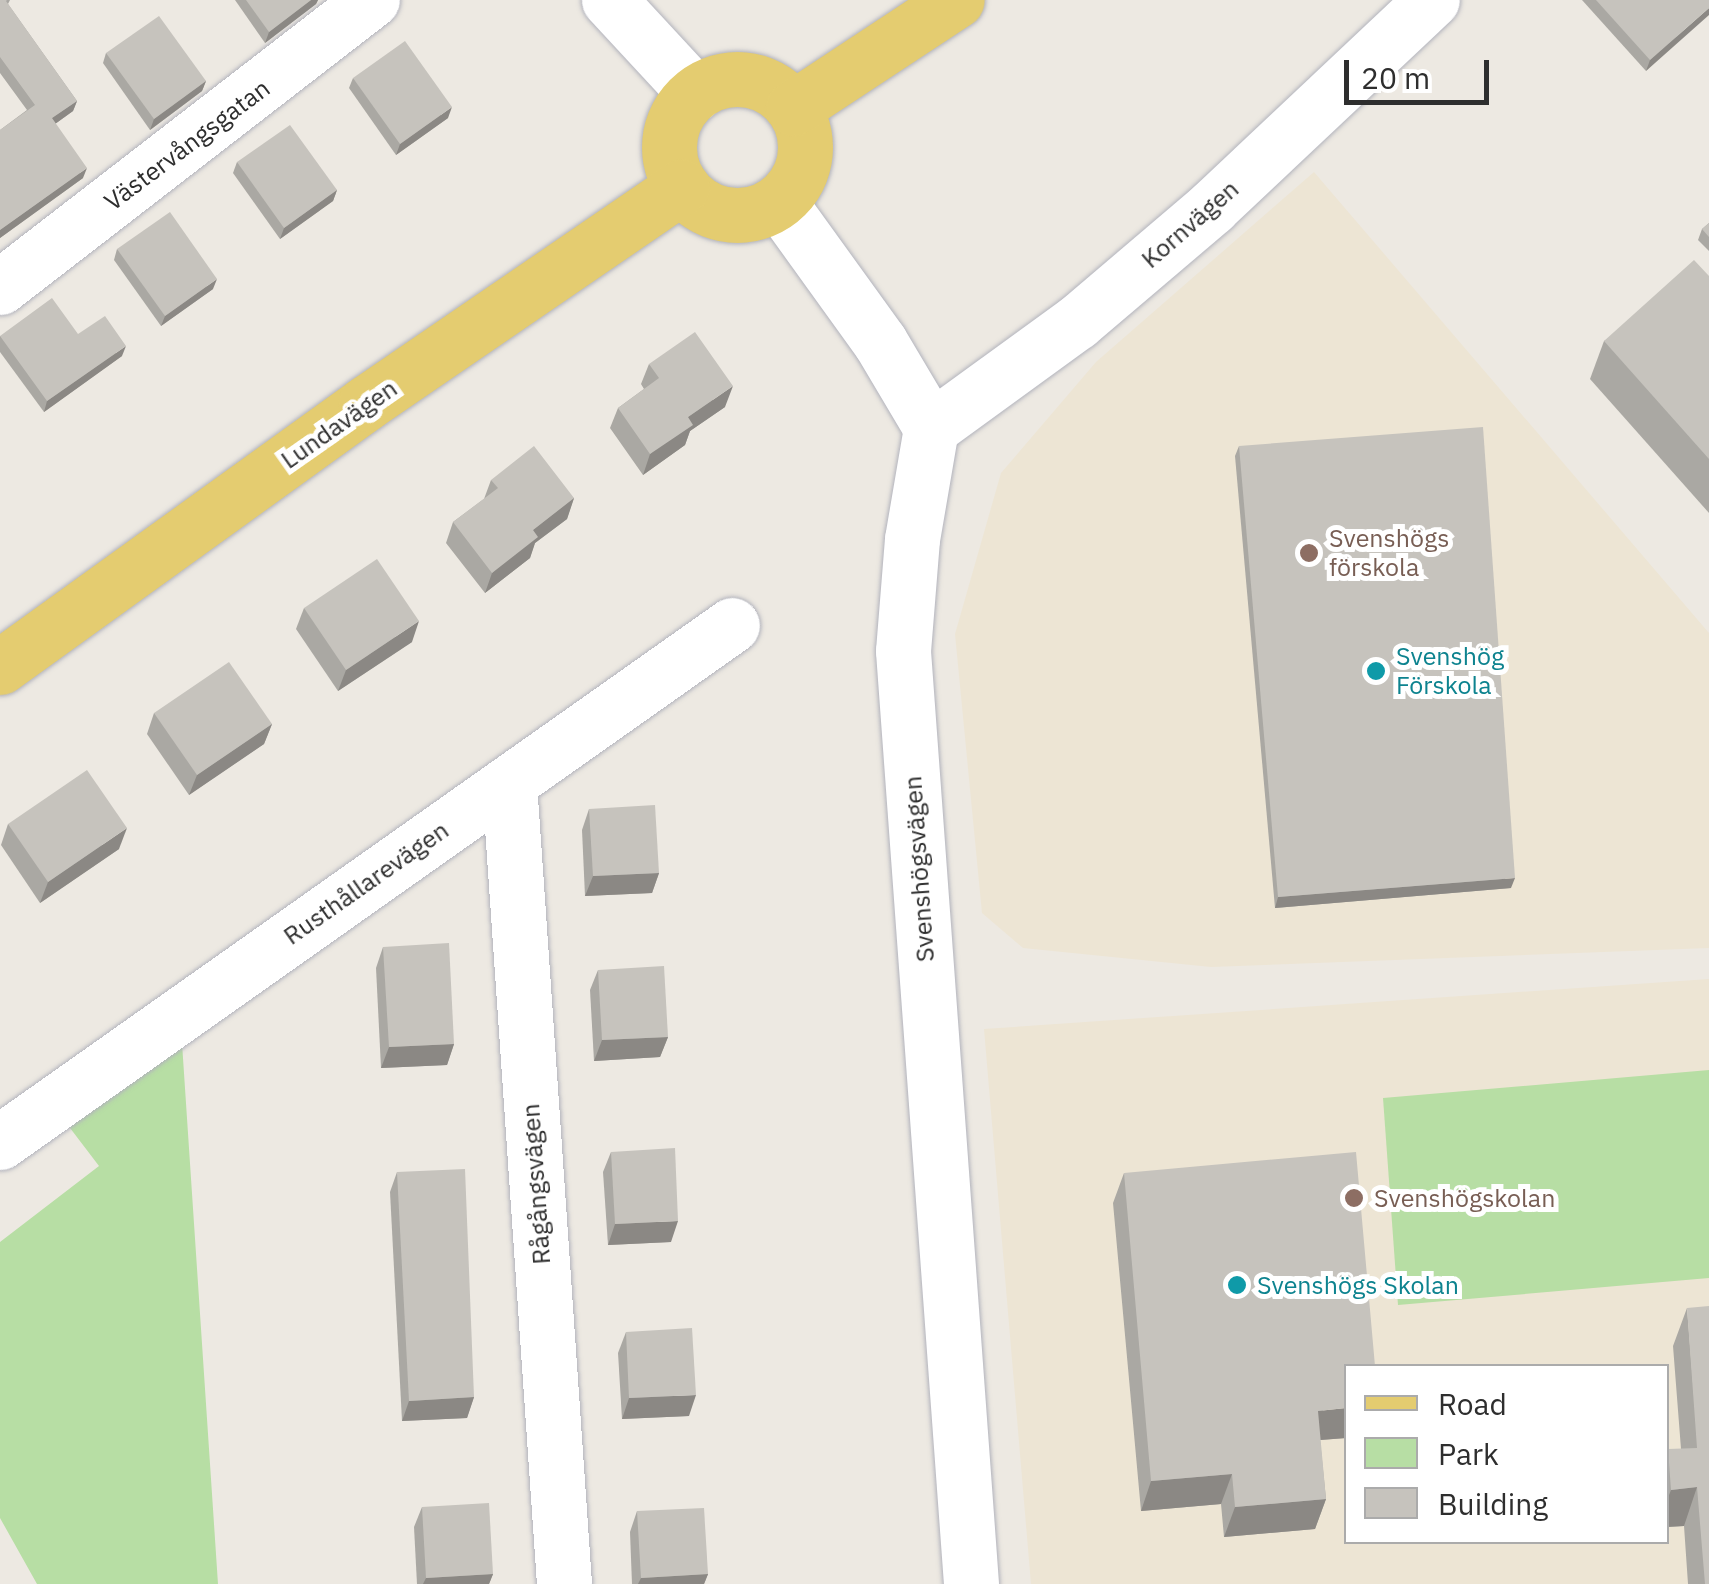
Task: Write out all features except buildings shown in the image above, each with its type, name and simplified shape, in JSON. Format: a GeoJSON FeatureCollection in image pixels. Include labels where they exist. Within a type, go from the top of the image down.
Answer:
{"type":"FeatureCollection","features":[{"type":"Feature","properties":{"kind":"main road"},"geometry":{"type":"LineString","coordinates":[[793,108],[957,0]]}},
{"type":"Feature","properties":{"kind":"main road"},"geometry":{"type":"LineString","coordinates":[[736,79],[758,82],[793,108],[802,123],[805,157],[800,174],[779,202],[746,216],[728,215],[694,201],[682,187],[672,168],[670,138],[681,109],[695,93],[714,83],[736,79]]}},
{"type":"Feature","properties":{"kind":"main road","name":"Lundavägen"},"geometry":{"type":"LineString","coordinates":[[0,667],[366,403],[682,187]]}},
{"type":"Feature","properties":{"kind":"street","name":"Västervångsgatan"},"geometry":{"type":"LineString","coordinates":[[0,287],[372,0]]}},
{"type":"Feature","properties":{"kind":"street"},"geometry":{"type":"LineString","coordinates":[[609,0],[695,93]]}},
{"type":"Feature","properties":{"kind":"street","name":"Kornvägen"},"geometry":{"type":"LineString","coordinates":[[931,428],[1077,322],[1212,208],[1432,0]]}},
{"type":"Feature","properties":{"kind":"street"},"geometry":{"type":"LineString","coordinates":[[779,202],[880,342],[931,428]]}},
{"type":"Feature","properties":{"kind":"street","name":"Svenshögsvägen"},"geometry":{"type":"LineString","coordinates":[[931,428],[912,539],[903,652],[971,1584]]}},
{"type":"Feature","properties":{"kind":"street","name":"Rusthållarevägen"},"geometry":{"type":"LineString","coordinates":[[0,1142],[732,625]]}},
{"type":"Feature","properties":{"kind":"street","name":"Rågångsvägen"},"geometry":{"type":"LineString","coordinates":[[509,783],[564,1584]]}},
{"type":"Feature","properties":{"kind":"shaded area","name":"Svenshögs förskola"},"geometry":{"type":"Polygon","coordinates":[[[1314,172],[1709,633],[1709,948],[1211,967],[1023,948],[982,913],[955,634],[1001,473],[1096,362],[1314,172]]]}},
{"type":"Feature","properties":{"kind":"shaded area","name":"Svenshögskolan"},"geometry":{"type":"Polygon","coordinates":[[[1709,979],[1709,1584],[1031,1584],[984,1029],[1709,979]]]}},
{"type":"Feature","properties":{"kind":"green space"},"geometry":{"type":"Polygon","coordinates":[[[180,1013],[218,1584],[37,1584],[0,1518],[0,1242],[99,1166],[51,1103],[180,1013]]]}},
{"type":"Feature","properties":{"kind":"green space"},"geometry":{"type":"Polygon","coordinates":[[[1709,1070],[1709,1278],[1398,1305],[1383,1098],[1709,1070]]]}},
{"type":"Feature","properties":{"kind":"place","name":"Svenshögs förskola"},"geometry":{"type":"Point","coordinates":[1309,553]}},
{"type":"Feature","properties":{"kind":"place","name":"Svenshög Förskola"},"geometry":{"type":"Point","coordinates":[1376,671]}},
{"type":"Feature","properties":{"kind":"place","name":"Svenshögskolan"},"geometry":{"type":"Point","coordinates":[1354,1198]}},
{"type":"Feature","properties":{"kind":"place","name":"Svenshögs Skolan"},"geometry":{"type":"Point","coordinates":[1237,1285]}}]}
